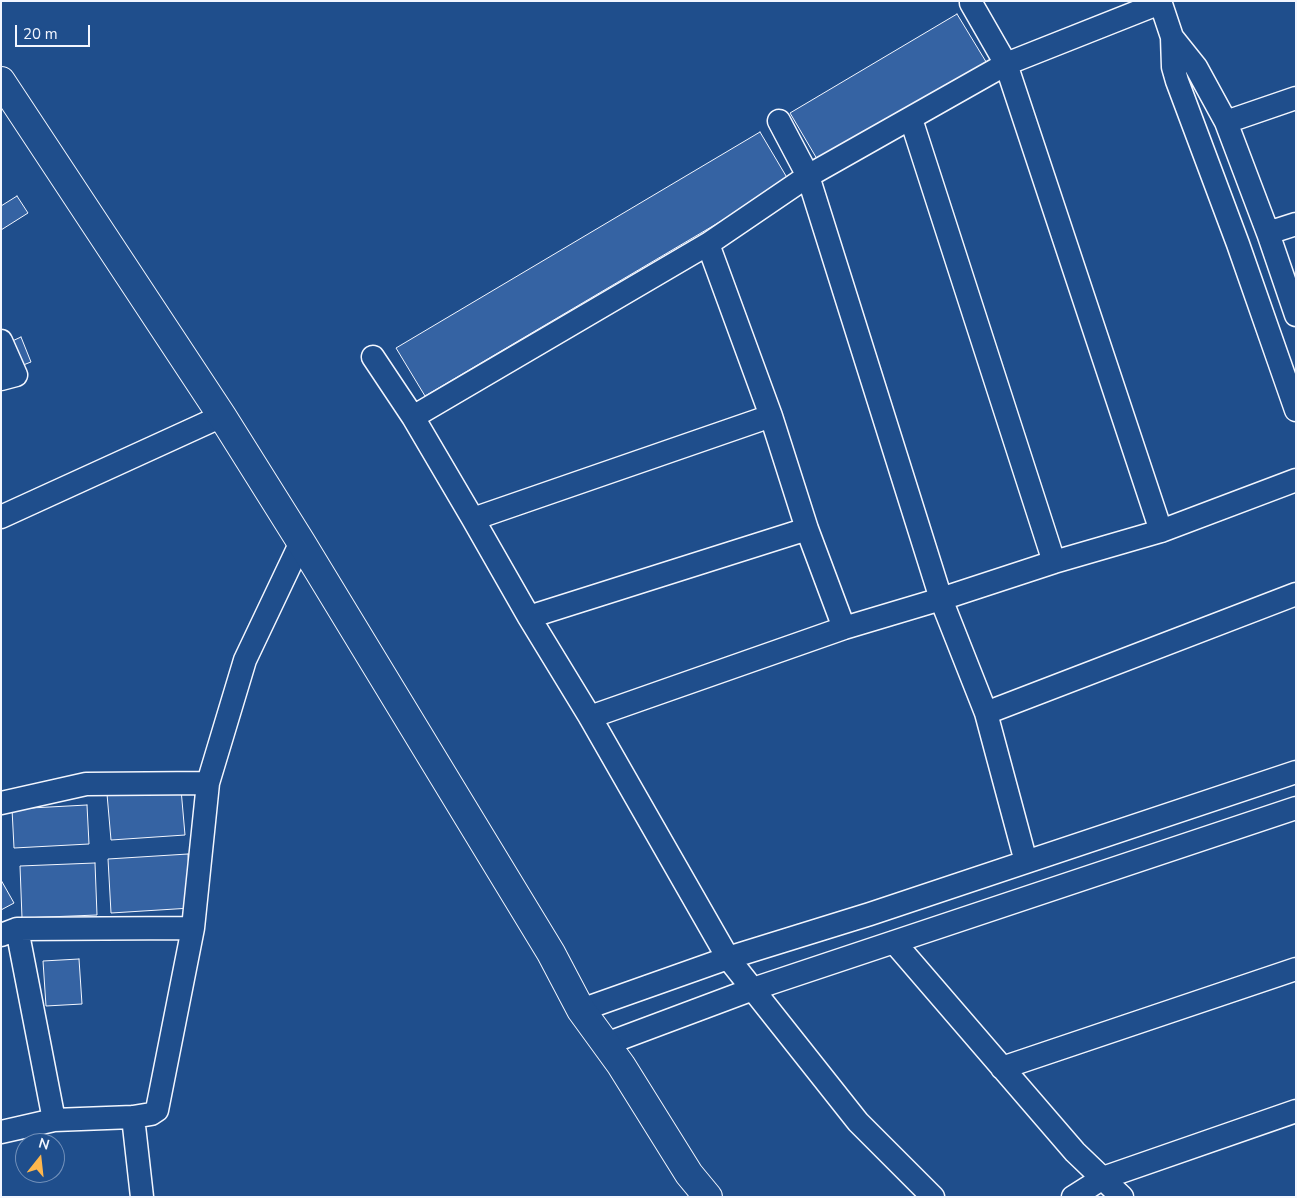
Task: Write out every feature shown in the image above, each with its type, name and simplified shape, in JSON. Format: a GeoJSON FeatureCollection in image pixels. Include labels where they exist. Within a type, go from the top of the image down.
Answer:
{"type":"FeatureCollection","features":[{"type":"Feature","properties":{"kind":"street"},"geometry":{"type":"LineString","coordinates":[[971,2],[1006,64],[1160,531]]}},
{"type":"Feature","properties":{"kind":"street"},"geometry":{"type":"LineString","coordinates":[[413,417],[708,244],[808,176],[911,120],[1006,64],[1160,2],[1172,37],[1173,67],[1177,81],[1238,244],[1296,410]]}},
{"type":"Feature","properties":{"kind":"street"},"geometry":{"type":"LineString","coordinates":[[1172,37],[1196,67],[1226,122],[1268,233],[1296,315]]}},
{"type":"Feature","properties":{"kind":"street"},"geometry":{"type":"LineString","coordinates":[[1,81],[222,416],[301,542],[551,953],[581,1010],[621,1065],[689,1174],[708,1197]]}},
{"type":"Feature","properties":{"kind":"street"},"geometry":{"type":"LineString","coordinates":[[1226,122],[1296,98]]}},
{"type":"Feature","properties":{"kind":"street"},"geometry":{"type":"LineString","coordinates":[[911,120],[1054,562]]}},
{"type":"Feature","properties":{"kind":"street"},"geometry":{"type":"LineString","coordinates":[[779,122],[808,176],[940,599],[986,713],[1026,862]]}},
{"type":"Feature","properties":{"kind":"street"},"geometry":{"type":"LineString","coordinates":[[1268,233],[1296,224]]}},
{"type":"Feature","properties":{"kind":"street"},"geometry":{"type":"LineString","coordinates":[[708,244],[771,416],[807,529],[844,628]]}},
{"type":"Feature","properties":{"kind":"street"},"geometry":{"type":"LineString","coordinates":[[1,341],[16,375],[1,379]]}},
{"type":"Feature","properties":{"kind":"street"},"geometry":{"type":"LineString","coordinates":[[374,357],[413,417],[473,518],[728,958],[858,1122],[933,1197]]}},
{"type":"Feature","properties":{"kind":"street"},"geometry":{"type":"LineString","coordinates":[[1,517],[222,416]]}},
{"type":"Feature","properties":{"kind":"street"},"geometry":{"type":"LineString","coordinates":[[473,518],[771,416]]}},
{"type":"Feature","properties":{"kind":"street"},"geometry":{"type":"LineString","coordinates":[[590,717],[844,628],[1160,531],[1296,480]]}},
{"type":"Feature","properties":{"kind":"street"},"geometry":{"type":"LineString","coordinates":[[529,617],[807,529]]}},
{"type":"Feature","properties":{"kind":"street"},"geometry":{"type":"LineString","coordinates":[[1,1132],[54,1120],[133,1117],[151,1114],[159,1105],[193,928],[208,783],[245,660],[301,542]]}},
{"type":"Feature","properties":{"kind":"street"},"geometry":{"type":"LineString","coordinates":[[986,713],[1296,594]]}},
{"type":"Feature","properties":{"kind":"street"},"geometry":{"type":"LineString","coordinates":[[581,1010],[728,958],[870,914],[1296,772]]}},
{"type":"Feature","properties":{"kind":"street"},"geometry":{"type":"LineString","coordinates":[[1,803],[86,784],[208,783]]}},
{"type":"Feature","properties":{"kind":"street"},"geometry":{"type":"LineString","coordinates":[[606,1044],[753,989],[1296,808]]}},
{"type":"Feature","properties":{"kind":"street"},"geometry":{"type":"LineString","coordinates":[[54,1120],[9,932],[193,928]]}},
{"type":"Feature","properties":{"kind":"street"},"geometry":{"type":"LineString","coordinates":[[894,942],[1075,1152],[1122,1197]]}},
{"type":"Feature","properties":{"kind":"street"},"geometry":{"type":"LineString","coordinates":[[1002,1068],[1296,969]]}},
{"type":"Feature","properties":{"kind":"street"},"geometry":{"type":"LineString","coordinates":[[1073,1197],[1103,1178],[1296,1111]]}},
{"type":"Feature","properties":{"kind":"street"},"geometry":{"type":"LineString","coordinates":[[133,1117],[142,1197]]}},
{"type":"Feature","properties":{"kind":"building"},"geometry":{"type":"Polygon","coordinates":[[[957,14],[988,65],[820,164],[790,113],[957,14]]]}},
{"type":"Feature","properties":{"kind":"building"},"geometry":{"type":"Polygon","coordinates":[[[760,132],[789,181],[425,396],[396,348],[760,132]]]}},
{"type":"Feature","properties":{"kind":"building"},"geometry":{"type":"Polygon","coordinates":[[[17,196],[28,213],[1,230],[1,206],[17,196]]]}},
{"type":"Feature","properties":{"kind":"building"},"geometry":{"type":"Polygon","coordinates":[[[21,337],[31,362],[18,367],[8,343],[21,337]]]}},
{"type":"Feature","properties":{"kind":"building"},"geometry":{"type":"Polygon","coordinates":[[[181,789],[185,835],[111,840],[107,794],[181,789]]]}},
{"type":"Feature","properties":{"kind":"building"},"geometry":{"type":"Polygon","coordinates":[[[87,805],[89,844],[14,848],[12,809],[87,805]]]}},
{"type":"Feature","properties":{"kind":"building"},"geometry":{"type":"Polygon","coordinates":[[[188,854],[191,908],[111,913],[108,859],[188,854]]]}},
{"type":"Feature","properties":{"kind":"building"},"geometry":{"type":"Polygon","coordinates":[[[95,863],[97,915],[22,918],[20,866],[95,863]]]}},
{"type":"Feature","properties":{"kind":"building"},"geometry":{"type":"Polygon","coordinates":[[[1,880],[14,903],[1,910],[1,880]]]}},
{"type":"Feature","properties":{"kind":"building"},"geometry":{"type":"Polygon","coordinates":[[[79,959],[82,1004],[46,1006],[43,961],[79,959]]]}}]}
